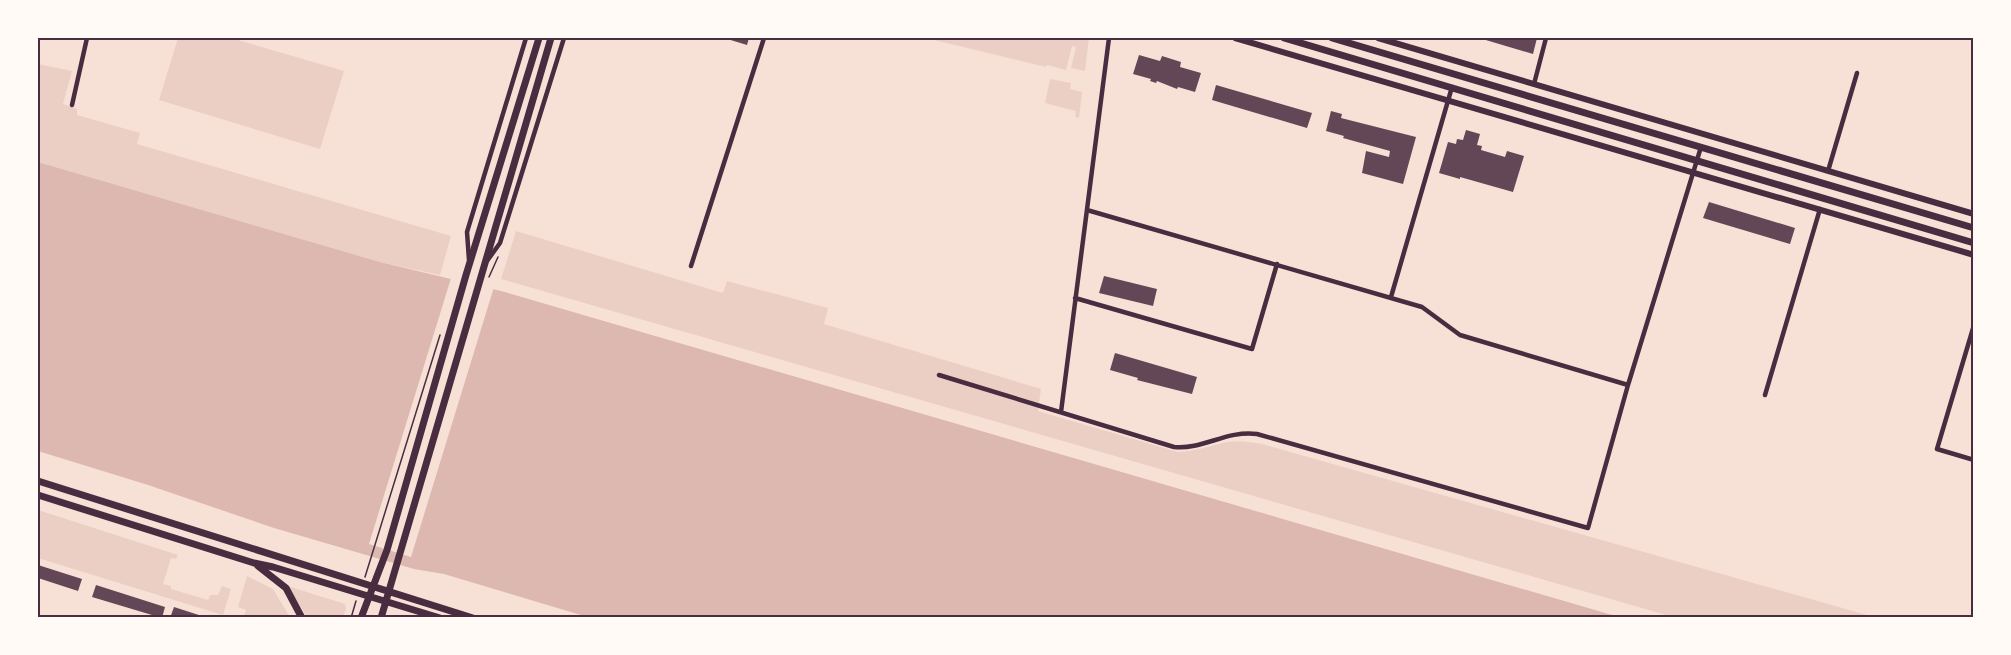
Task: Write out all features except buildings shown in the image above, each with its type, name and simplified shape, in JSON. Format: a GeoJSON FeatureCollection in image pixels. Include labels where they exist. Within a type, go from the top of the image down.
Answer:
{"type":"FeatureCollection","features":[{"type":"Feature","properties":{"kind":"main road"},"geometry":{"type":"LineString","coordinates":[[361,618],[387,550],[466,275],[539,38]]}},
{"type":"Feature","properties":{"kind":"main road"},"geometry":{"type":"LineString","coordinates":[[381,618],[551,38]]}},
{"type":"Feature","properties":{"kind":"main road"},"geometry":{"type":"LineString","coordinates":[[1284,38],[1974,243]]}},
{"type":"Feature","properties":{"kind":"main road"},"geometry":{"type":"LineString","coordinates":[[1332,38],[1974,228]]}},
{"type":"Feature","properties":{"kind":"main road"},"geometry":{"type":"LineString","coordinates":[[38,481],[473,618]]}},
{"type":"Feature","properties":{"kind":"main road"},"geometry":{"type":"LineString","coordinates":[[38,495],[254,563],[440,618]]}},
{"type":"Feature","properties":{"kind":"main road"},"geometry":{"type":"LineString","coordinates":[[254,563],[286,588],[302,618]]}},
{"type":"Feature","properties":{"kind":"street"},"geometry":{"type":"LineString","coordinates":[[72,105],[87,38]]}},
{"type":"Feature","properties":{"kind":"street"},"geometry":{"type":"LineString","coordinates":[[469,265],[467,232],[526,38]]}},
{"type":"Feature","properties":{"kind":"street"},"geometry":{"type":"LineString","coordinates":[[482,268],[500,243],[564,38]]}},
{"type":"Feature","properties":{"kind":"street"},"geometry":{"type":"LineString","coordinates":[[691,266],[764,38]]}},
{"type":"Feature","properties":{"kind":"street"},"geometry":{"type":"LineString","coordinates":[[1061,412],[1109,38]]}},
{"type":"Feature","properties":{"kind":"street"},"geometry":{"type":"LineString","coordinates":[[1235,38],[1974,255]]}},
{"type":"Feature","properties":{"kind":"street"},"geometry":{"type":"LineString","coordinates":[[1378,38],[1974,214]]}},
{"type":"Feature","properties":{"kind":"street"},"geometry":{"type":"LineString","coordinates":[[1534,84],[1546,38]]}},
{"type":"Feature","properties":{"kind":"street"},"geometry":{"type":"LineString","coordinates":[[1828,171],[1857,73]]}},
{"type":"Feature","properties":{"kind":"street"},"geometry":{"type":"LineString","coordinates":[[1391,297],[1452,87]]}},
{"type":"Feature","properties":{"kind":"street"},"geometry":{"type":"LineString","coordinates":[[939,375],[1174,447],[1193,446],[1236,433],[1257,434],[1588,528],[1628,386],[1701,147]]}},
{"type":"Feature","properties":{"kind":"street"},"geometry":{"type":"LineString","coordinates":[[1765,395],[1820,209]]}},
{"type":"Feature","properties":{"kind":"street"},"geometry":{"type":"LineString","coordinates":[[1087,210],[1422,307],[1460,335],[1628,386]]}},
{"type":"Feature","properties":{"kind":"street"},"geometry":{"type":"LineString","coordinates":[[1075,298],[1252,349],[1277,264]]}},
{"type":"Feature","properties":{"kind":"street"},"geometry":{"type":"LineString","coordinates":[[1974,326],[1937,448],[1974,460]]}},
{"type":"Feature","properties":{"kind":"path"},"geometry":{"type":"LineString","coordinates":[[376,546],[442,330]]}},
{"type":"Feature","properties":{"kind":"shaded area"},"geometry":{"type":"Polygon","coordinates":[[[178,38],[231,38],[344,71],[320,149],[159,100],[178,38]]]}},
{"type":"Feature","properties":{"kind":"shaded area"},"geometry":{"type":"Polygon","coordinates":[[[930,38],[1089,38],[1085,71],[1071,68],[1076,47],[1072,46],[1066,70],[930,38]]]}},
{"type":"Feature","properties":{"kind":"shaded area"},"geometry":{"type":"Polygon","coordinates":[[[38,64],[72,71],[63,104],[77,109],[77,115],[140,133],[137,144],[451,236],[440,275],[380,262],[38,162],[38,64]]]}},
{"type":"Feature","properties":{"kind":"shaded area"},"geometry":{"type":"Polygon","coordinates":[[[1050,79],[1071,83],[1070,89],[1082,92],[1079,118],[1075,117],[1076,111],[1045,103],[1050,79]]]}},
{"type":"Feature","properties":{"kind":"shaded area"},"geometry":{"type":"Polygon","coordinates":[[[38,162],[380,262],[501,291],[1619,617],[591,618],[444,574],[414,569],[274,528],[38,451],[38,162]]]}},
{"type":"Feature","properties":{"kind":"shaded area"},"geometry":{"type":"Polygon","coordinates":[[[516,231],[723,293],[727,281],[828,308],[824,324],[1041,389],[1038,411],[1178,452],[1231,441],[1262,444],[1874,617],[1673,617],[501,279],[516,231]]]}},
{"type":"Feature","properties":{"kind":"shaded area"},"geometry":{"type":"Polygon","coordinates":[[[38,510],[178,555],[176,559],[171,558],[163,584],[171,586],[171,589],[208,600],[210,595],[218,595],[222,586],[231,589],[223,615],[229,617],[38,558],[38,510]]]}},
{"type":"Feature","properties":{"kind":"shaded area"},"geometry":{"type":"Polygon","coordinates":[[[247,576],[273,589],[290,617],[244,616],[246,610],[238,607],[247,576]]]}},
{"type":"Feature","properties":{"kind":"shaded area"},"geometry":{"type":"Polygon","coordinates":[[[289,588],[345,604],[343,617],[307,617],[289,588]]]}},
{"type":"Feature","properties":{"kind":"pier"},"geometry":{"type":"Polygon","coordinates":[[[452,275],[494,287],[411,557],[369,544],[452,275]]]}}]}
